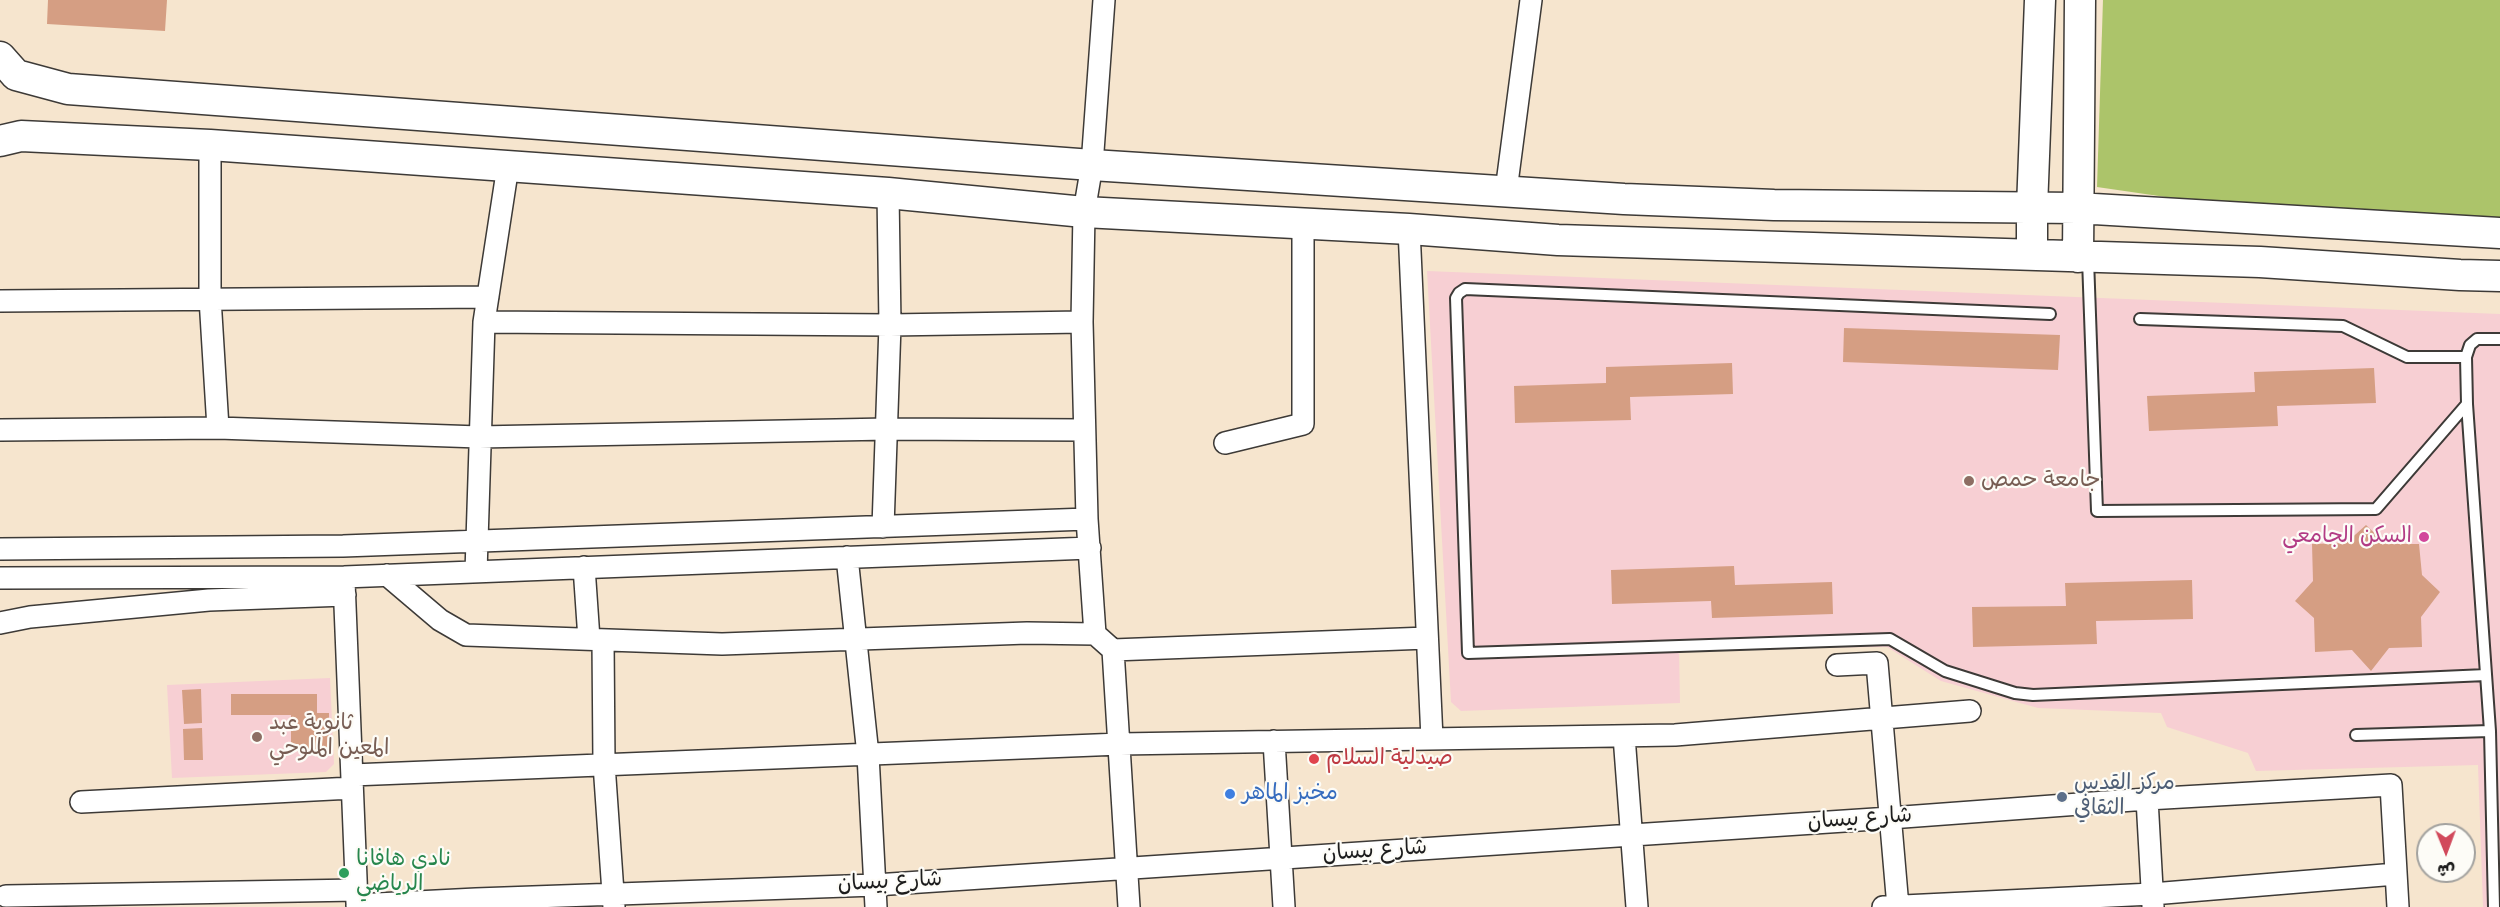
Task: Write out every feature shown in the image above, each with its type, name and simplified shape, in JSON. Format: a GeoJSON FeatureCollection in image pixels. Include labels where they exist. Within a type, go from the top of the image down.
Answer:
{"type":"FeatureCollection","features":[{"type":"Feature","properties":{"kind":"main road"},"geometry":{"type":"LineString","coordinates":[[2032,255],[2040,0]]}},
{"type":"Feature","properties":{"kind":"main road"},"geometry":{"type":"LineString","coordinates":[[2080,0],[2077,208],[2083,257]]}},
{"type":"Feature","properties":{"kind":"main road"},"geometry":{"type":"LineString","coordinates":[[0,57],[16,75],[68,89],[1092,165],[1774,205],[2077,208],[2500,233]]}},
{"type":"Feature","properties":{"kind":"main road"},"geometry":{"type":"LineString","coordinates":[[0,141],[21,136],[210,145],[888,193],[1084,212],[1408,229],[1558,240],[2259,262],[2500,276]]}},
{"type":"Feature","properties":{"kind":"street"},"geometry":{"type":"LineString","coordinates":[[1095,634],[1084,430],[1082,322],[1084,212],[1092,165],[1104,0]]}},
{"type":"Feature","properties":{"kind":"street"},"geometry":{"type":"LineString","coordinates":[[1506,191],[1531,0],[1520,0]]}},
{"type":"Feature","properties":{"kind":"street"},"geometry":{"type":"LineString","coordinates":[[210,145],[210,298],[218,428]]}},
{"type":"Feature","properties":{"kind":"street"},"geometry":{"type":"LineString","coordinates":[[476,572],[483,322],[508,166]]}},
{"type":"Feature","properties":{"kind":"street"},"geometry":{"type":"LineString","coordinates":[[883,527],[891,325],[888,193]]}},
{"type":"Feature","properties":{"kind":"street"},"geometry":{"type":"LineString","coordinates":[[1225,443],[1303,424],[1303,224]]}},
{"type":"Feature","properties":{"kind":"street"},"geometry":{"type":"LineString","coordinates":[[1408,229],[1432,739]]}},
{"type":"Feature","properties":{"kind":"street"},"geometry":{"type":"LineString","coordinates":[[0,301],[488,297]]}},
{"type":"Feature","properties":{"kind":"street"},"geometry":{"type":"LineString","coordinates":[[483,322],[891,325],[1082,322]]}},
{"type":"Feature","properties":{"kind":"street"},"geometry":{"type":"LineString","coordinates":[[0,430],[218,428],[479,437],[887,429],[1084,430]]}},
{"type":"Feature","properties":{"kind":"street"},"geometry":{"type":"LineString","coordinates":[[0,549],[343,546],[1088,519]]}},
{"type":"Feature","properties":{"kind":"street"},"geometry":{"type":"LineString","coordinates":[[0,623],[30,616],[344,586],[387,575],[1090,548]]}},
{"type":"Feature","properties":{"kind":"street"},"geometry":{"type":"LineString","coordinates":[[847,557],[868,755],[876,907]]}},
{"type":"Feature","properties":{"kind":"street"},"geometry":{"type":"LineString","coordinates":[[584,567],[596,640],[614,901]]}},
{"type":"Feature","properties":{"kind":"street"},"geometry":{"type":"LineString","coordinates":[[387,575],[440,620],[465,635],[722,644],[1027,633],[1095,634],[1113,650],[1427,638]]}},
{"type":"Feature","properties":{"kind":"street"},"geometry":{"type":"LineString","coordinates":[[0,578],[344,586]]}},
{"type":"Feature","properties":{"kind":"street"},"geometry":{"type":"LineString","coordinates":[[344,586],[357,901]]}},
{"type":"Feature","properties":{"kind":"street"},"geometry":{"type":"LineString","coordinates":[[1113,650],[1129,907]]}},
{"type":"Feature","properties":{"kind":"street"},"geometry":{"type":"LineString","coordinates":[[1838,665],[1877,663],[1890,818],[1893,907],[2153,901],[2396,874],[2398,907]]}},
{"type":"Feature","properties":{"kind":"street"},"geometry":{"type":"LineString","coordinates":[[81,802],[604,764],[1120,744],[1675,735],[1970,711]]}},
{"type":"Feature","properties":{"kind":"street"},"geometry":{"type":"LineString","coordinates":[[1624,736],[1637,907]]}},
{"type":"Feature","properties":{"kind":"street"},"geometry":{"type":"LineString","coordinates":[[1274,741],[1284,907]]}},
{"type":"Feature","properties":{"kind":"street","name":"شارع بيسان"},"geometry":{"type":"LineString","coordinates":[[6,896],[357,901],[476,899],[614,901],[1890,818],[2147,798],[2391,784],[2396,874]]}},
{"type":"Feature","properties":{"kind":"street"},"geometry":{"type":"LineString","coordinates":[[2147,798],[2153,901]]}},
{"type":"Feature","properties":{"kind":"lane"},"geometry":{"type":"LineString","coordinates":[[2083,257],[2097,511],[2376,509],[2467,404]]}},
{"type":"Feature","properties":{"kind":"lane"},"geometry":{"type":"LineString","coordinates":[[2050,314],[1465,289],[1456,298],[1468,653],[1883,638],[1895,640],[1945,671],[2015,693],[2033,695],[2486,675]]}},
{"type":"Feature","properties":{"kind":"lane"},"geometry":{"type":"LineString","coordinates":[[2140,319],[2343,326],[2407,357],[2466,357]]}},
{"type":"Feature","properties":{"kind":"lane"},"geometry":{"type":"LineString","coordinates":[[2494,907],[2490,732],[2467,404],[2466,357],[2470,345],[2477,339],[2500,339]]}},
{"type":"Feature","properties":{"kind":"lane"},"geometry":{"type":"LineString","coordinates":[[2356,735],[2490,732]]}},
{"type":"Feature","properties":{"kind":"shaded area","name":"جامعة حمص"},"geometry":{"type":"Polygon","coordinates":[[[1427,271],[2500,314],[2500,907],[2483,907],[2478,765],[2256,771],[2248,753],[2167,727],[2161,713],[2038,708],[1941,681],[1887,647],[1679,649],[1680,703],[1461,711],[1451,702],[1427,271]]]}},
{"type":"Feature","properties":{"kind":"shaded area"},"geometry":{"type":"Polygon","coordinates":[[[330,678],[334,764],[326,772],[172,778],[167,685],[330,678]]]}},
{"type":"Feature","properties":{"kind":"green space"},"geometry":{"type":"Polygon","coordinates":[[[2103,0],[2500,0],[2500,217],[2372,227],[2097,187],[2103,0]]]}},
{"type":"Feature","properties":{"kind":"building"},"geometry":{"type":"Polygon","coordinates":[[[48,0],[167,0],[165,31],[47,24],[48,0]]]}},
{"type":"Feature","properties":{"kind":"building"},"geometry":{"type":"Polygon","coordinates":[[[1844,328],[2060,335],[2058,370],[1843,362],[1844,328]]]}},
{"type":"Feature","properties":{"kind":"building"},"geometry":{"type":"Polygon","coordinates":[[[1732,363],[1733,394],[1630,397],[1631,420],[1515,423],[1514,386],[1606,383],[1606,367],[1732,363]]]}},
{"type":"Feature","properties":{"kind":"building"},"geometry":{"type":"Polygon","coordinates":[[[2374,368],[2376,403],[2277,406],[2278,426],[2149,431],[2147,396],[2255,392],[2254,372],[2374,368]]]}},
{"type":"Feature","properties":{"kind":"building"},"geometry":{"type":"Polygon","coordinates":[[[2366,525],[2386,544],[2419,544],[2422,575],[2440,592],[2421,617],[2422,647],[2389,648],[2371,671],[2352,650],[2315,652],[2314,618],[2295,601],[2313,581],[2312,544],[2346,543],[2366,525]]]}},
{"type":"Feature","properties":{"kind":"building"},"geometry":{"type":"Polygon","coordinates":[[[1734,566],[1735,585],[1832,582],[1833,614],[1712,618],[1711,601],[1612,604],[1611,570],[1734,566]]]}},
{"type":"Feature","properties":{"kind":"building"},"geometry":{"type":"Polygon","coordinates":[[[2192,580],[2193,619],[2096,621],[2097,644],[1973,647],[1972,607],[2066,606],[2065,583],[2192,580]]]}},
{"type":"Feature","properties":{"kind":"building"},"geometry":{"type":"Polygon","coordinates":[[[201,689],[202,723],[184,724],[182,690],[201,689]]]}},
{"type":"Feature","properties":{"kind":"building"},"geometry":{"type":"Polygon","coordinates":[[[231,694],[317,694],[317,713],[329,713],[329,752],[291,751],[291,715],[231,715],[231,694]]]}},
{"type":"Feature","properties":{"kind":"building"},"geometry":{"type":"Polygon","coordinates":[[[202,728],[203,760],[184,760],[183,729],[202,728]]]}},
{"type":"Feature","properties":{"kind":"place","name":"جامعة حمص"},"geometry":{"type":"Point","coordinates":[1969,481]}},
{"type":"Feature","properties":{"kind":"place","name":"السكن الجامعي"},"geometry":{"type":"Point","coordinates":[2424,537]}},
{"type":"Feature","properties":{"kind":"place","name":"ثانوية عبد المعين الملوحي"},"geometry":{"type":"Point","coordinates":[257,737]}},
{"type":"Feature","properties":{"kind":"place","name":"صيدلية السلام"},"geometry":{"type":"Point","coordinates":[1314,759]}},
{"type":"Feature","properties":{"kind":"place","name":"مخبز الماهر"},"geometry":{"type":"Point","coordinates":[1230,794]}},
{"type":"Feature","properties":{"kind":"place","name":"مركز القدس الثقافي"},"geometry":{"type":"Point","coordinates":[2062,797]}},
{"type":"Feature","properties":{"kind":"place","name":"نادي هافانا الرياضي"},"geometry":{"type":"Point","coordinates":[344,873]}}]}
